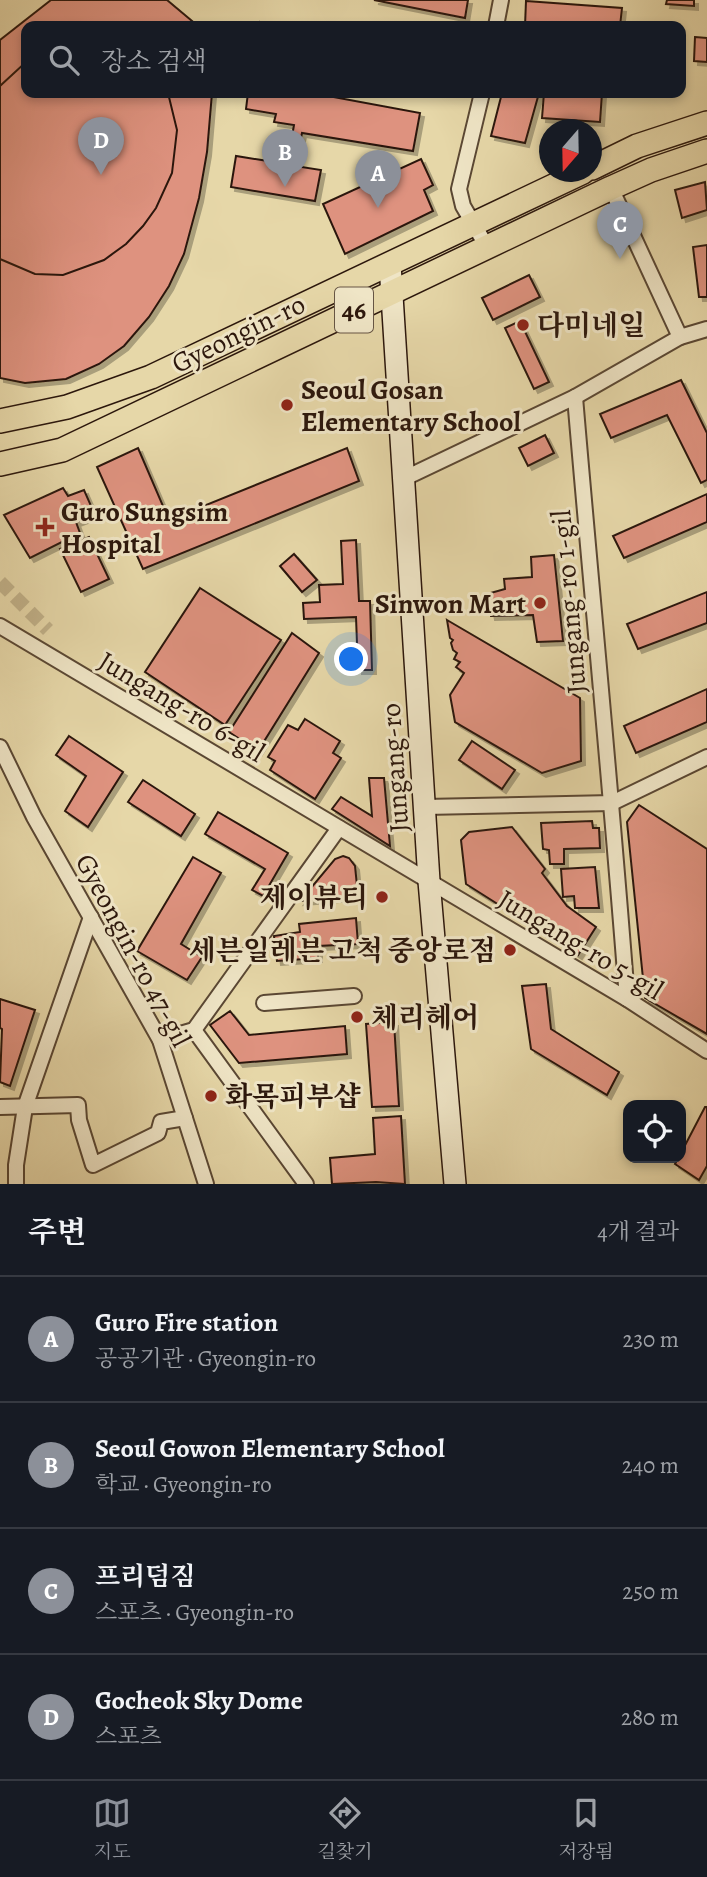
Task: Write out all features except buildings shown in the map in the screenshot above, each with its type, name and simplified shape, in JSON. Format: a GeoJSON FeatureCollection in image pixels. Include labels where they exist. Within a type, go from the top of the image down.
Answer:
{"type":"FeatureCollection","features":[{"type":"Feature","properties":{"kind":"main road"},"geometry":{"type":"LineString","coordinates":[[602,163],[638,146],[707,123]]}},
{"type":"Feature","properties":{"kind":"main road","name":"Gyeongin-ro"},"geometry":{"type":"LineString","coordinates":[[0,464],[62,450],[611,188],[651,170],[707,151]]}},
{"type":"Feature","properties":{"kind":"main road","name":"Gyeongin-ro"},"geometry":{"type":"LineString","coordinates":[[0,421],[67,407],[150,377],[561,182]]}},
{"type":"Feature","properties":{"kind":"main road","name":"Jungang-ro"},"geometry":{"type":"LineString","coordinates":[[390,264],[429,881],[455,1184]]}},
{"type":"Feature","properties":{"kind":"street"},"geometry":{"type":"LineString","coordinates":[[497,21],[502,0]]}},
{"type":"Feature","properties":{"kind":"street"},"geometry":{"type":"LineString","coordinates":[[481,98],[459,189],[463,206],[487,247]]}},
{"type":"Feature","properties":{"kind":"street"},"geometry":{"type":"LineString","coordinates":[[611,188],[680,337]]}},
{"type":"Feature","properties":{"kind":"street"},"geometry":{"type":"LineString","coordinates":[[403,479],[575,397],[680,337],[707,328]]}},
{"type":"Feature","properties":{"kind":"street","name":"Jungang-ro 1-gil"},"geometry":{"type":"LineString","coordinates":[[575,397],[612,803],[626,999]]}},
{"type":"Feature","properties":{"kind":"street","name":"Jungang-ro 6-gil"},"geometry":{"type":"LineString","coordinates":[[1,628],[429,881]]}},
{"type":"Feature","properties":{"kind":"street","name":"Gyeongin-ro 47-gil"},"geometry":{"type":"LineString","coordinates":[[0,747],[34,817],[160,1040],[206,1184]]}},
{"type":"Feature","properties":{"kind":"street"},"geometry":{"type":"LineString","coordinates":[[425,807],[612,803],[707,757]]}},
{"type":"Feature","properties":{"kind":"street"},"geometry":{"type":"LineString","coordinates":[[160,1040],[194,1030],[339,828]]}},
{"type":"Feature","properties":{"kind":"street","name":"Jungang-ro 5-gil"},"geometry":{"type":"LineString","coordinates":[[429,881],[626,999],[707,1051]]}},
{"type":"Feature","properties":{"kind":"street"},"geometry":{"type":"LineString","coordinates":[[16,1184],[16,1165],[25,1107],[91,918]]}},
{"type":"Feature","properties":{"kind":"street"},"geometry":{"type":"LineString","coordinates":[[264,1003],[354,996]]}},
{"type":"Feature","properties":{"kind":"street"},"geometry":{"type":"LineString","coordinates":[[194,1030],[306,1184]]}},
{"type":"Feature","properties":{"kind":"street"},"geometry":{"type":"LineString","coordinates":[[0,1107],[78,1105],[79,1120],[93,1165],[158,1133],[160,1122],[185,1118]]}},
{"type":"Feature","properties":{"kind":"tunnel"},"geometry":{"type":"LineString","coordinates":[[0,582],[48,630]]}},
{"type":"Feature","properties":{"kind":"place","name":"Gocheok Sky Dome"},"geometry":{"type":"Point","coordinates":[101,175]}},
{"type":"Feature","properties":{"kind":"place","name":"Seoul Gowon Elementary School"},"geometry":{"type":"Point","coordinates":[285,187]}},
{"type":"Feature","properties":{"kind":"place","name":"Guro Fire station"},"geometry":{"type":"Point","coordinates":[378,208]}},
{"type":"Feature","properties":{"kind":"place","name":"프리덤짐"},"geometry":{"type":"Point","coordinates":[620,259]}},
{"type":"Feature","properties":{"kind":"place","name":"다미네일"},"geometry":{"type":"Point","coordinates":[523,325]}},
{"type":"Feature","properties":{"kind":"place","name":"Seoul Gosan Elementary School"},"geometry":{"type":"Point","coordinates":[287,405]}},
{"type":"Feature","properties":{"kind":"place","name":"Guro Sungsim Hospital"},"geometry":{"type":"Point","coordinates":[45,527]}},
{"type":"Feature","properties":{"kind":"place","name":"Sinwon Mart"},"geometry":{"type":"Point","coordinates":[540,603]}},
{"type":"Feature","properties":{"kind":"place","name":"제이뷰티"},"geometry":{"type":"Point","coordinates":[382,897]}},
{"type":"Feature","properties":{"kind":"place","name":"세븐일레븐 고척 중앙로점"},"geometry":{"type":"Point","coordinates":[510,950]}},
{"type":"Feature","properties":{"kind":"place","name":"체리헤어"},"geometry":{"type":"Point","coordinates":[357,1017]}},
{"type":"Feature","properties":{"kind":"place","name":"화목피부샵"},"geometry":{"type":"Point","coordinates":[211,1096]}}]}
